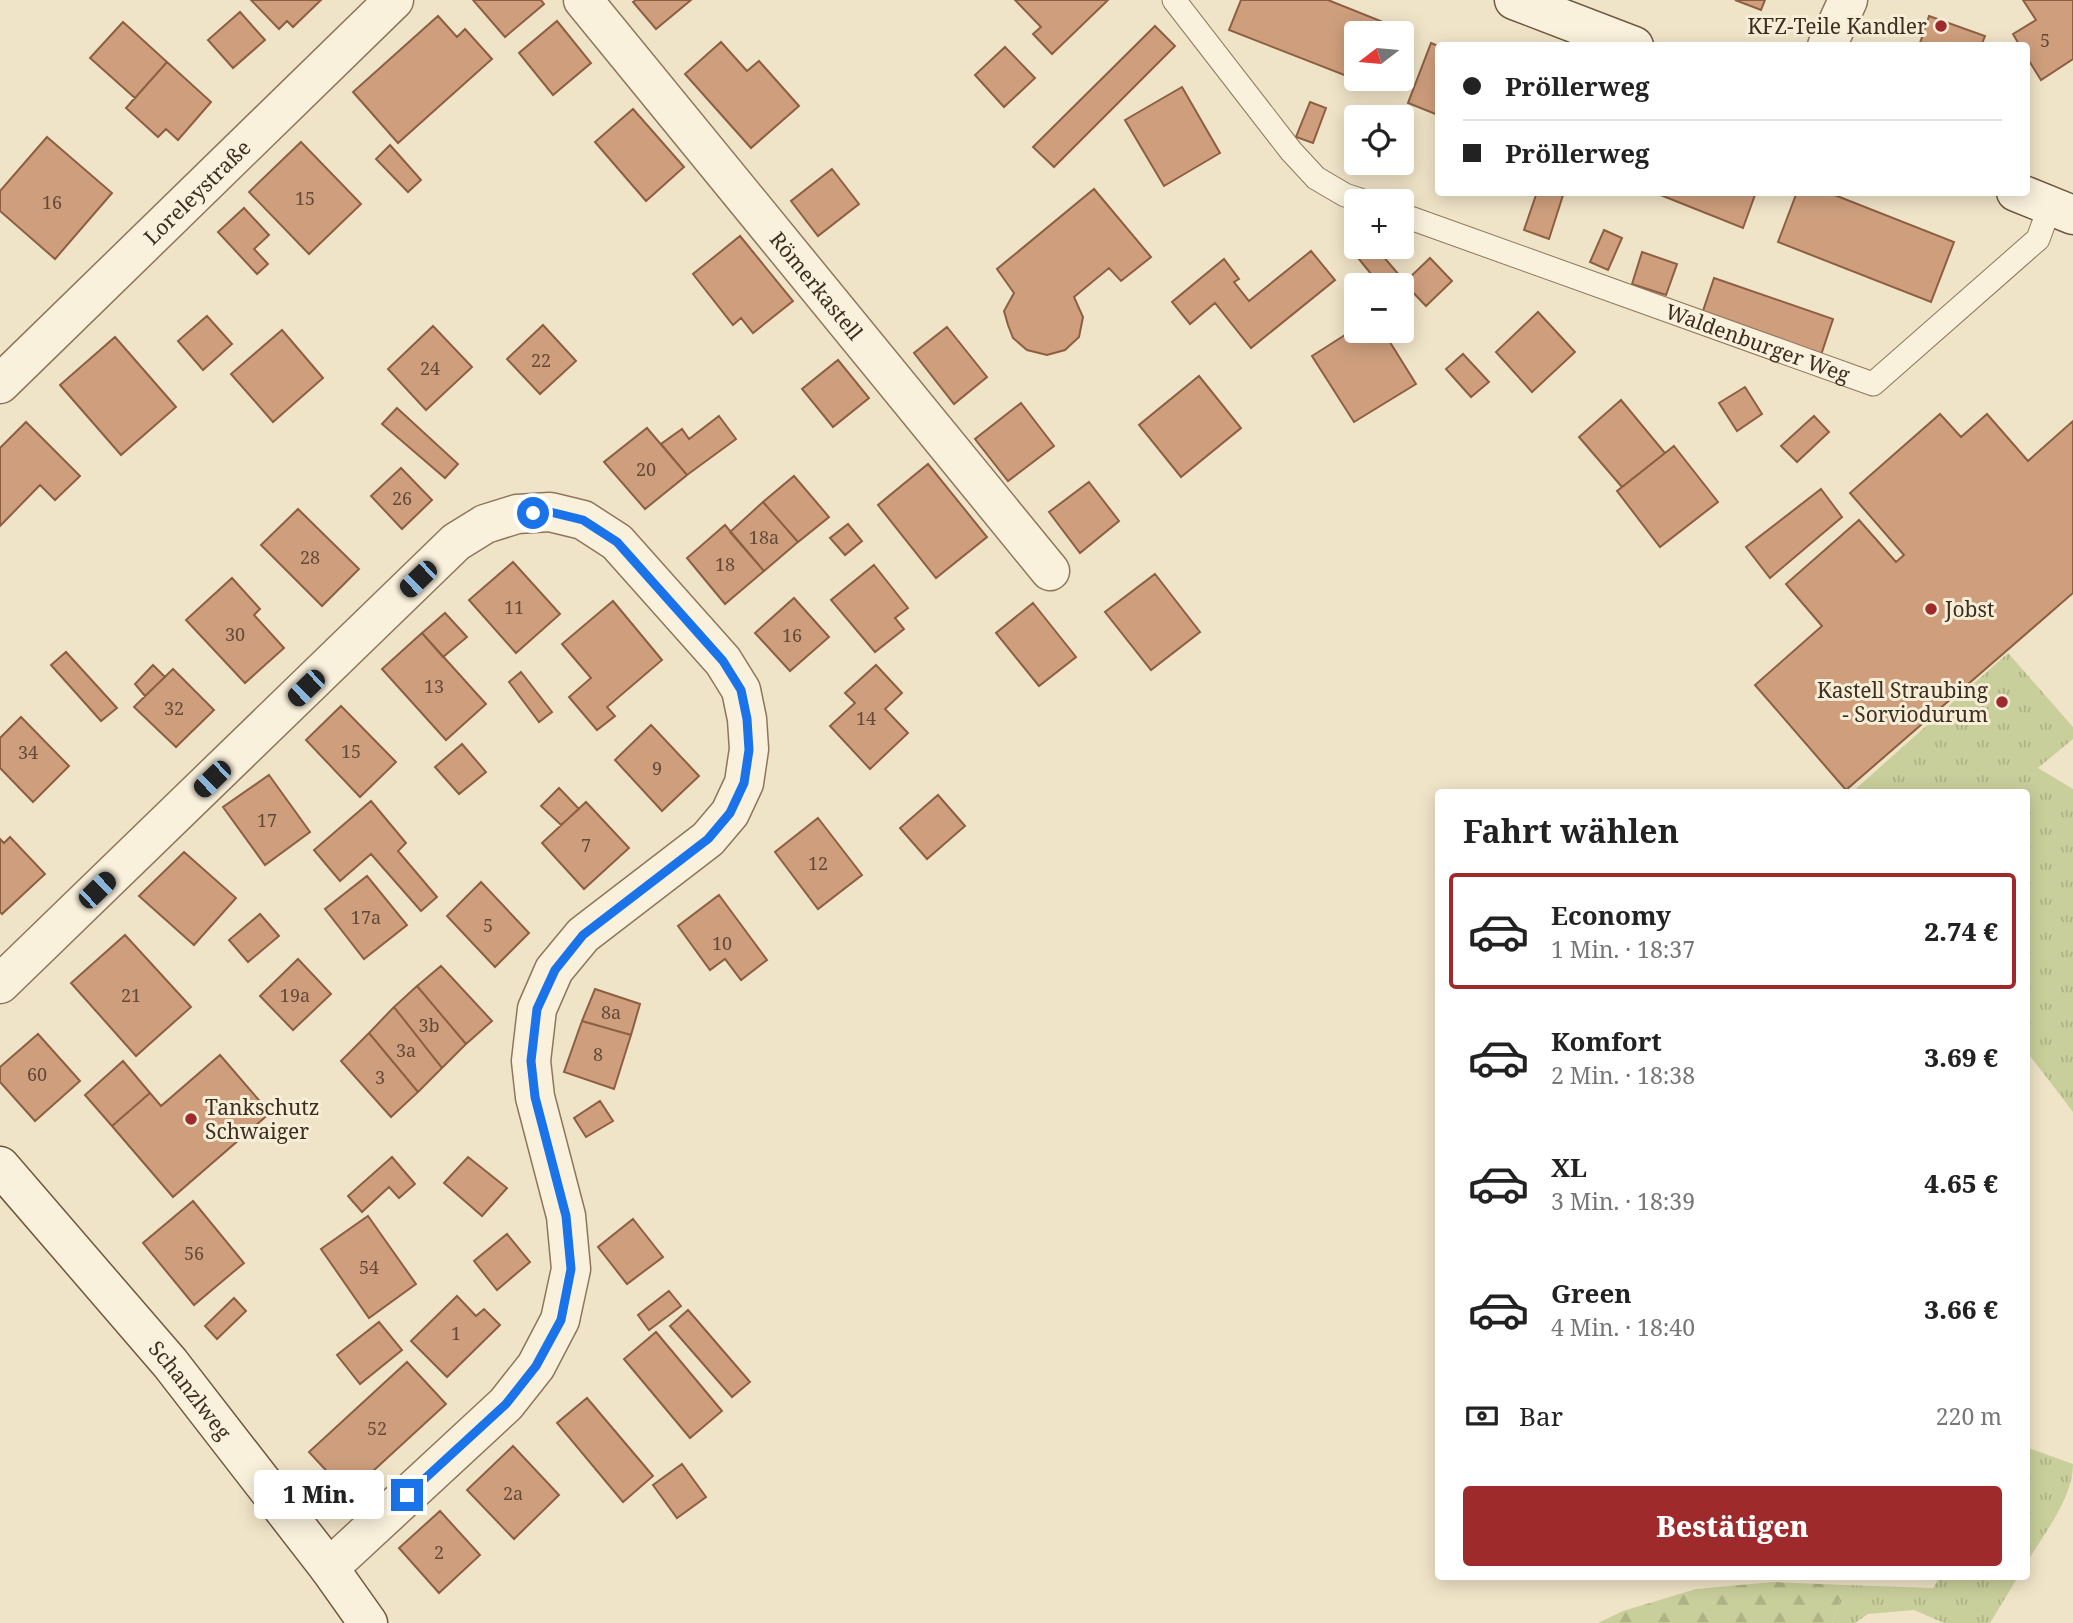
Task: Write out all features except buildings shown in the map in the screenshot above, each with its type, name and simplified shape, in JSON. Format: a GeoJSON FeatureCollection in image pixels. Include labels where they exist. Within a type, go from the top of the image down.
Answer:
{"type":"FeatureCollection","features":[{"type":"Feature","properties":{"kind":"street","name":"Loreleystraße"},"geometry":{"type":"LineString","coordinates":[[0,384],[394,0]]}},
{"type":"Feature","properties":{"kind":"street","name":"Römerkastell"},"geometry":{"type":"LineString","coordinates":[[583,0],[1050,571]]}},
{"type":"Feature","properties":{"kind":"street"},"geometry":{"type":"LineString","coordinates":[[1514,0],[1624,42]]}},
{"type":"Feature","properties":{"kind":"street"},"geometry":{"type":"LineString","coordinates":[[1829,42],[1849,0]]}},
{"type":"Feature","properties":{"kind":"street"},"geometry":{"type":"LineString","coordinates":[[2025,196],[2062,211]]}},
{"type":"Feature","properties":{"kind":"street"},"geometry":{"type":"LineString","coordinates":[[0,984],[456,542],[485,524],[517,514],[550,512],[583,520],[594,527],[617,542],[723,661],[741,690],[747,719],[749,750],[744,783],[730,813],[708,839],[583,935],[555,970],[537,1009],[531,1061],[535,1097],[566,1216],[571,1269],[561,1320],[536,1366],[506,1404],[329,1568]]}},
{"type":"Feature","properties":{"kind":"street","name":"Schanzlweg"},"geometry":{"type":"LineString","coordinates":[[0,1166],[170,1363],[329,1568],[368,1623]]}},
{"type":"Feature","properties":{"kind":"lane"},"geometry":{"type":"LineString","coordinates":[[1174,0],[1291,151],[1317,178],[1344,194]]}},
{"type":"Feature","properties":{"kind":"lane","name":"Waldenburger Weg"},"geometry":{"type":"LineString","coordinates":[[1414,219],[1873,384],[2038,239],[2062,211]]}},
{"type":"Feature","properties":{"kind":"green space"},"geometry":{"type":"Polygon","coordinates":[[[2008,653],[2073,727],[2073,739],[2038,768],[2073,789],[2073,1112],[2030,1056],[2030,789],[1855,789],[2008,653]]]}},
{"type":"Feature","properties":{"kind":"green space"},"geometry":{"type":"Polygon","coordinates":[[[2030,1448],[2073,1464],[2068,1490],[2049,1528],[2030,1557],[2030,1448]]]}},
{"type":"Feature","properties":{"kind":"green space"},"geometry":{"type":"Polygon","coordinates":[[[1938,1580],[2016,1580],[1990,1623],[1944,1623],[1914,1610],[1868,1614],[1855,1623],[1832,1623],[1845,1585],[1933,1588],[1938,1580]]]}},
{"type":"Feature","properties":{"kind":"green space"},"geometry":{"type":"Polygon","coordinates":[[[1773,1582],[1845,1585],[1832,1623],[1598,1623],[1623,1611],[1696,1589],[1773,1582]]]}},
{"type":"Feature","properties":{"kind":"place","name":"KFZ-Teile Kandler"},"geometry":{"type":"Point","coordinates":[1941,26]}},
{"type":"Feature","properties":{"kind":"place","name":"Jobst"},"geometry":{"type":"Point","coordinates":[1931,609]}},
{"type":"Feature","properties":{"kind":"place","name":"Kastell Straubing - Sorviodurum"},"geometry":{"type":"Point","coordinates":[2002,702]}},
{"type":"Feature","properties":{"kind":"place","name":"Tankschutz Schwaiger"},"geometry":{"type":"Point","coordinates":[191,1119]}},
{"type":"Feature","properties":{"kind":"route"},"geometry":{"type":"LineString","coordinates":[[407,1495],[506,1404],[536,1366],[561,1320],[571,1269],[566,1216],[535,1097],[531,1061],[537,1009],[555,970],[583,935],[708,839],[730,813],[744,783],[749,750],[747,719],[741,690],[723,661],[617,542],[583,520],[550,512],[533,513]]}}]}
